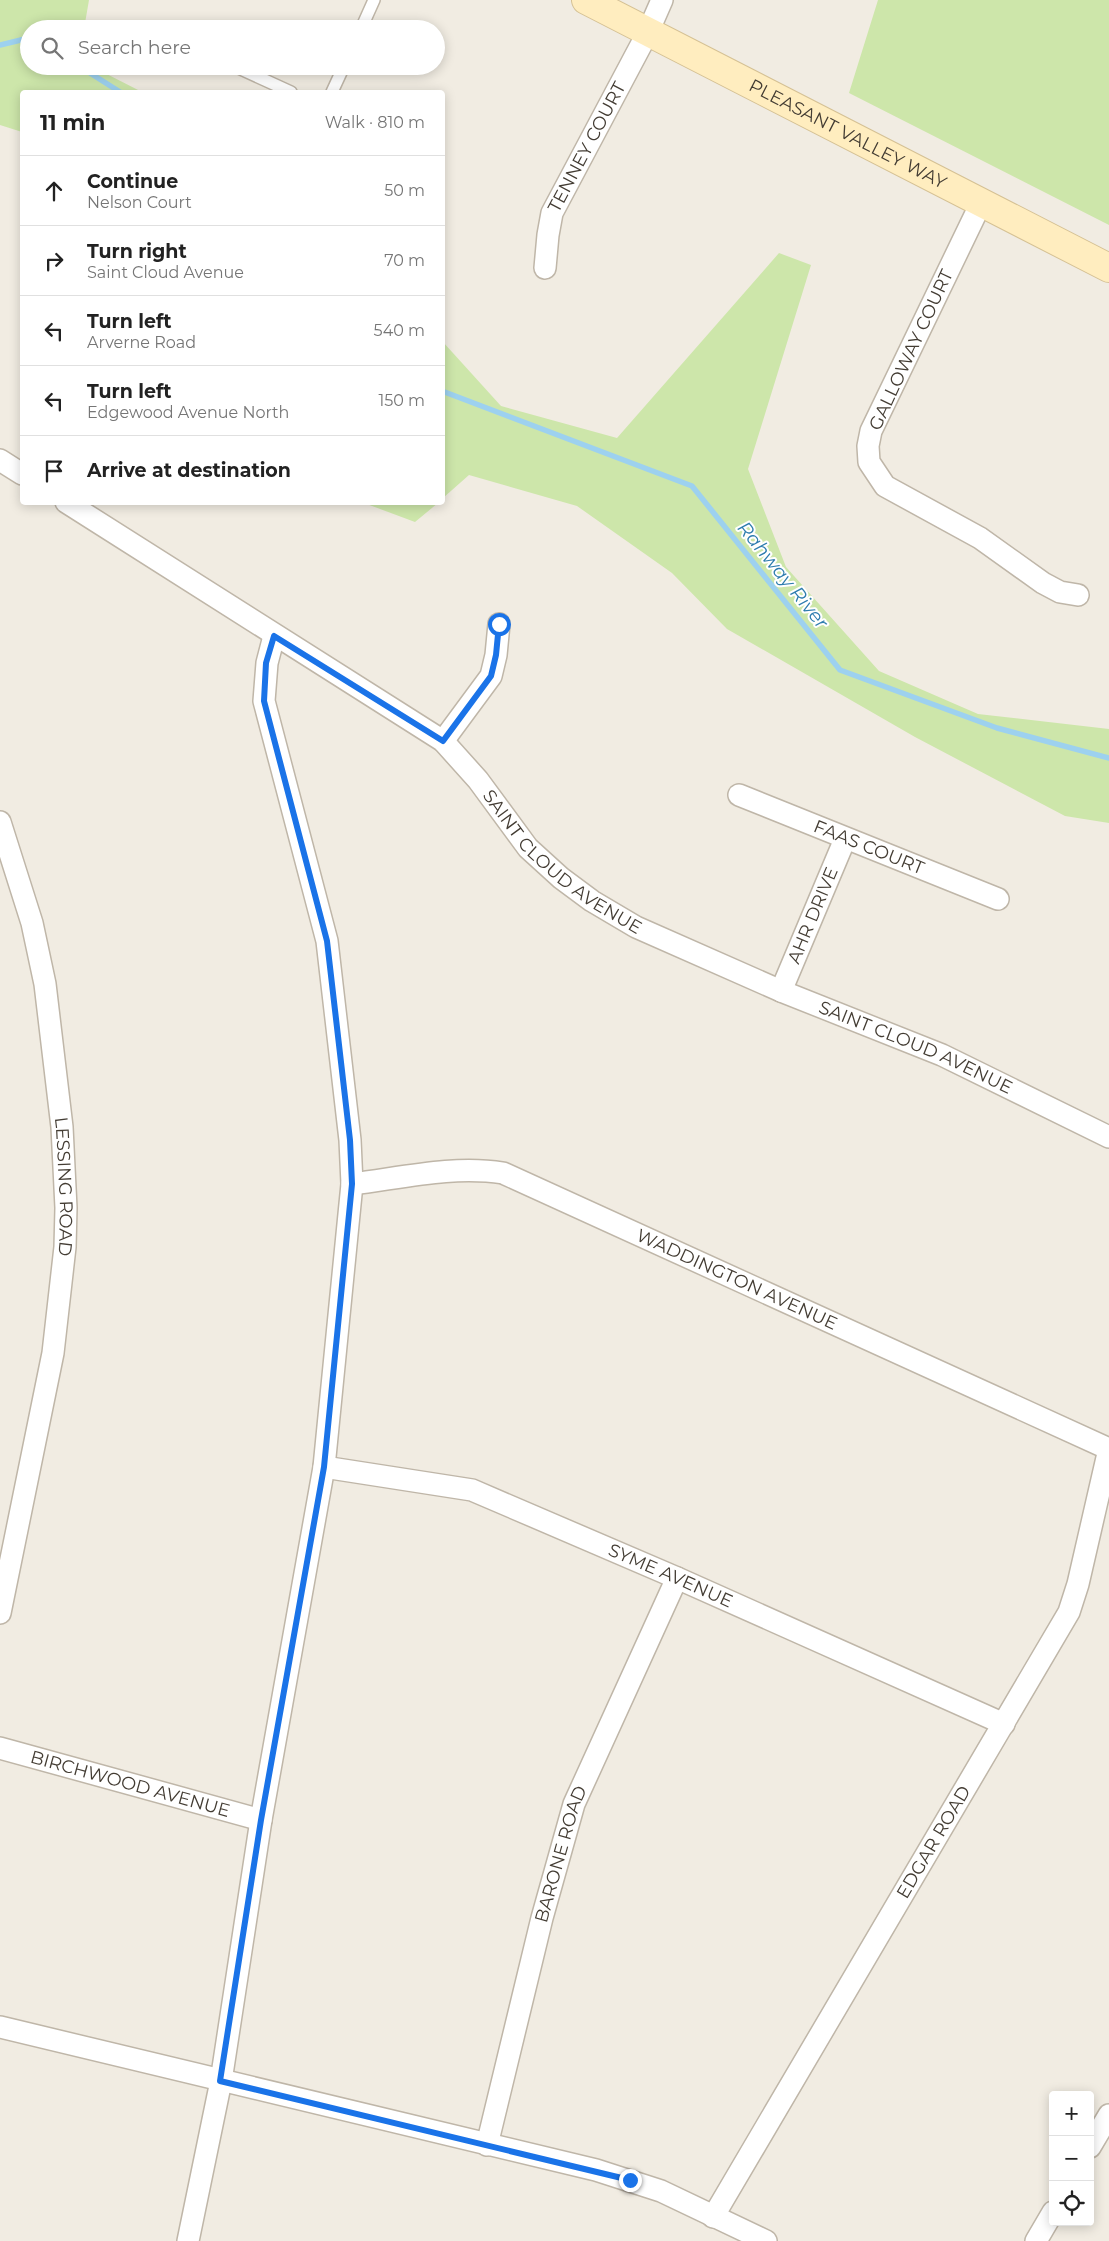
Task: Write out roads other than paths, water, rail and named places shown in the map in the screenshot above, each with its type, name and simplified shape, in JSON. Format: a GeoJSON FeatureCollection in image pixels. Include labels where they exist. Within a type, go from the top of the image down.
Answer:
{"type":"FeatureCollection","features":[{"type":"Feature","properties":{"kind":"main road","name":"PLEASANT VALLEY WAY"},"geometry":{"type":"LineString","coordinates":[[586,0],[1109,268]]}},
{"type":"Feature","properties":{"kind":"street","name":"TENNEY COURT"},"geometry":{"type":"LineString","coordinates":[[546,268],[548,235],[552,213],[648,32],[662,0]]}},
{"type":"Feature","properties":{"kind":"street","name":"GALLOWAY COURT"},"geometry":{"type":"LineString","coordinates":[[981,203],[871,431],[868,446],[870,462],[885,486],[980,538],[1052,588],[1060,592],[1078,595]]}},
{"type":"Feature","properties":{"kind":"street"},"geometry":{"type":"LineString","coordinates":[[0,460],[20,473]]}},
{"type":"Feature","properties":{"kind":"street","name":"SAINT CLOUD AVENUE"},"geometry":{"type":"LineString","coordinates":[[71,505],[274,636],[443,741],[478,780],[528,848],[561,878],[592,901],[636,927],[781,991],[942,1055],[1109,1137]]}},
{"type":"Feature","properties":{"kind":"street"},"geometry":{"type":"LineString","coordinates":[[443,741],[491,676],[496,655],[499,624]]}},
{"type":"Feature","properties":{"kind":"street"},"geometry":{"type":"LineString","coordinates":[[188,2241],[220,2081],[261,1820],[324,1467],[352,1184],[350,1140],[327,941],[264,701],[266,663],[274,636]]}},
{"type":"Feature","properties":{"kind":"street","name":"FAAS COURT"},"geometry":{"type":"LineString","coordinates":[[739,795],[998,899]]}},
{"type":"Feature","properties":{"kind":"street","name":"LESSING ROAD"},"geometry":{"type":"LineString","coordinates":[[0,822],[32,923],[45,984],[62,1127],[66,1208],[65,1247],[53,1353],[0,1613]]}},
{"type":"Feature","properties":{"kind":"street","name":"AHR DRIVE"},"geometry":{"type":"LineString","coordinates":[[781,991],[846,839]]}},
{"type":"Feature","properties":{"kind":"street","name":"WADDINGTON AVENUE"},"geometry":{"type":"LineString","coordinates":[[352,1184],[454,1170],[482,1170],[503,1173],[1109,1449]]}},
{"type":"Feature","properties":{"kind":"street","name":"EDGAR ROAD"},"geometry":{"type":"LineString","coordinates":[[713,2217],[1069,1612],[1078,1584],[1109,1449]]}},
{"type":"Feature","properties":{"kind":"street","name":"SYME AVENUE"},"geometry":{"type":"LineString","coordinates":[[324,1467],[472,1490],[677,1578],[1004,1724]]}},
{"type":"Feature","properties":{"kind":"street","name":"BARONE ROAD"},"geometry":{"type":"LineString","coordinates":[[487,2145],[542,1918],[574,1804],[677,1578]]}},
{"type":"Feature","properties":{"kind":"street","name":"BIRCHWOOD AVENUE"},"geometry":{"type":"LineString","coordinates":[[0,1748],[261,1820]]}},
{"type":"Feature","properties":{"kind":"street"},"geometry":{"type":"LineString","coordinates":[[0,2027],[630,2180],[661,2191],[766,2241]]}},
{"type":"Feature","properties":{"kind":"street"},"geometry":{"type":"LineString","coordinates":[[1094,2140],[1109,2115]]}},
{"type":"Feature","properties":{"kind":"street"},"geometry":{"type":"LineString","coordinates":[[1036,2241],[1049,2219]]}},
{"type":"Feature","properties":{"kind":"lane"},"geometry":{"type":"LineString","coordinates":[[365,20],[374,0]]}},
{"type":"Feature","properties":{"kind":"lane"},"geometry":{"type":"LineString","coordinates":[[253,75],[286,90]]}},
{"type":"Feature","properties":{"kind":"lane"},"geometry":{"type":"LineString","coordinates":[[333,90],[340,75]]}},
{"type":"Feature","properties":{"kind":"waterway","name":"Rahway River"},"geometry":{"type":"LineString","coordinates":[[0,45],[20,40]]}},
{"type":"Feature","properties":{"kind":"waterway","name":"Rahway River"},"geometry":{"type":"LineString","coordinates":[[93,75],[117,90]]}},
{"type":"Feature","properties":{"kind":"waterway","name":"Rahway River"},"geometry":{"type":"LineString","coordinates":[[445,392],[692,486],[840,670],[997,728],[1109,758]]}}]}
